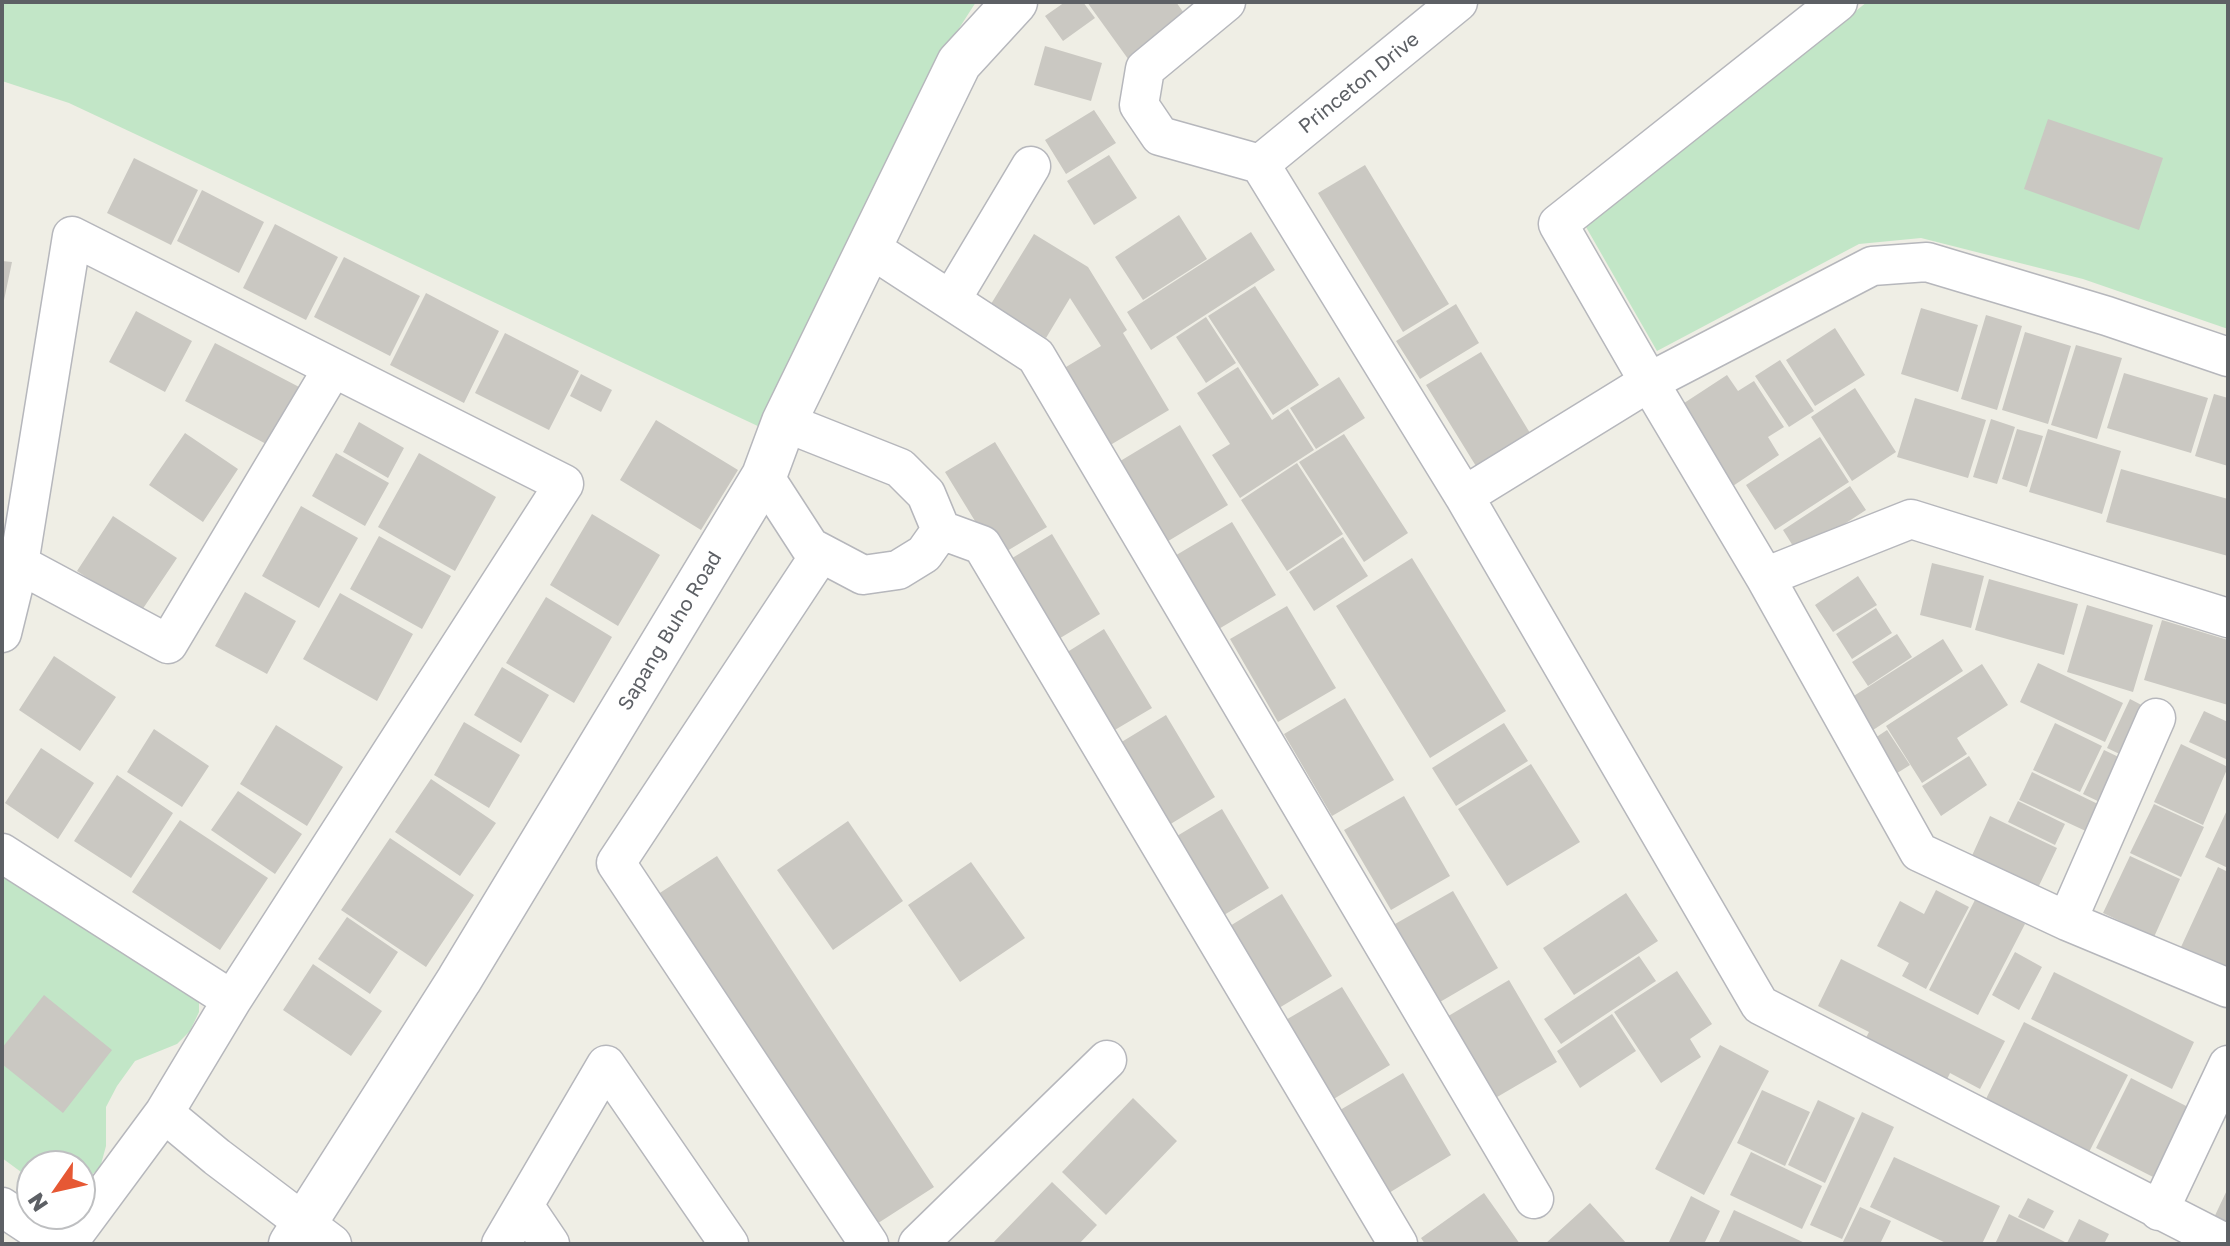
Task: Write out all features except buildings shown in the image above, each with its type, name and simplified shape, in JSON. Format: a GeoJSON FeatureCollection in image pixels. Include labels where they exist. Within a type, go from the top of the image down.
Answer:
{"type":"FeatureCollection","features":[{"type":"Feature","properties":{"kind":"street","name":"Sapang Buho Road"},"geometry":{"type":"LineString","coordinates":[[309,1237],[459,980],[764,476],[784,422],[959,63],[1015,2]]}},
{"type":"Feature","properties":{"kind":"street"},"geometry":{"type":"LineString","coordinates":[[1226,2],[1145,69],[1139,105],[1160,136],[1260,164],[1464,496],[1760,1005],[2227,1244]]}},
{"type":"Feature","properties":{"kind":"street","name":"Princeton Drive"},"geometry":{"type":"LineString","coordinates":[[1260,164],[1458,2]]}},
{"type":"Feature","properties":{"kind":"street"},"geometry":{"type":"LineString","coordinates":[[1838,2],[1558,224],[1765,577],[1919,852],[2067,921],[2228,988]]}},
{"type":"Feature","properties":{"kind":"street"},"geometry":{"type":"LineString","coordinates":[[951,300],[1031,166]]}},
{"type":"Feature","properties":{"kind":"street"},"geometry":{"type":"LineString","coordinates":[[2,633],[19,564],[72,236],[564,484],[232,1000],[164,1113],[67,1244]]}},
{"type":"Feature","properties":{"kind":"street"},"geometry":{"type":"LineString","coordinates":[[870,248],[1036,356],[1534,1199]]}},
{"type":"Feature","properties":{"kind":"street"},"geometry":{"type":"LineString","coordinates":[[1464,496],[1649,382],[1872,266],[1927,262],[2107,316],[2228,357]]}},
{"type":"Feature","properties":{"kind":"street"},"geometry":{"type":"LineString","coordinates":[[19,564],[168,644],[333,368]]}},
{"type":"Feature","properties":{"kind":"street"},"geometry":{"type":"LineString","coordinates":[[784,422],[900,468],[926,494],[941,530],[982,545],[1398,1244]]}},
{"type":"Feature","properties":{"kind":"street"},"geometry":{"type":"LineString","coordinates":[[764,476],[810,547],[863,575],[898,570],[924,554],[941,530]]}},
{"type":"Feature","properties":{"kind":"street"},"geometry":{"type":"LineString","coordinates":[[1765,577],[1911,519],[2228,618]]}},
{"type":"Feature","properties":{"kind":"street"},"geometry":{"type":"LineString","coordinates":[[821,553],[616,863],[869,1244]]}},
{"type":"Feature","properties":{"kind":"street"},"geometry":{"type":"LineString","coordinates":[[2067,921],[2156,718]]}},
{"type":"Feature","properties":{"kind":"street"},"geometry":{"type":"LineString","coordinates":[[2,853],[232,1000]]}},
{"type":"Feature","properties":{"kind":"street"},"geometry":{"type":"LineString","coordinates":[[918,1244],[1107,1060]]}},
{"type":"Feature","properties":{"kind":"street"},"geometry":{"type":"LineString","coordinates":[[501,1244],[606,1065],[729,1244]]}},
{"type":"Feature","properties":{"kind":"street"},"geometry":{"type":"LineString","coordinates":[[2159,1211],[2228,1065]]}},
{"type":"Feature","properties":{"kind":"street"},"geometry":{"type":"LineString","coordinates":[[164,1113],[309,1237]]}},
{"type":"Feature","properties":{"kind":"street"},"geometry":{"type":"LineString","coordinates":[[2,1207],[58,1244]]}},
{"type":"Feature","properties":{"kind":"street"},"geometry":{"type":"LineString","coordinates":[[525,1207],[550,1244]]}},
{"type":"Feature","properties":{"kind":"green space"},"geometry":{"type":"Polygon","coordinates":[[[2,2],[976,2],[938,61],[762,428],[69,103],[2,81],[2,2]]]}},
{"type":"Feature","properties":{"kind":"green space"},"geometry":{"type":"Polygon","coordinates":[[[1867,2],[2228,2],[2228,329],[2083,279],[1921,238],[1859,244],[1657,351],[1586,227],[1867,2]]]}},
{"type":"Feature","properties":{"kind":"green space"},"geometry":{"type":"Polygon","coordinates":[[[2,841],[199,994],[199,1012],[190,1031],[177,1044],[135,1061],[117,1086],[106,1107],[106,1146],[100,1168],[96,1171],[96,1150],[16,1150],[16,1168],[2,1158],[2,841]]]}}]}
